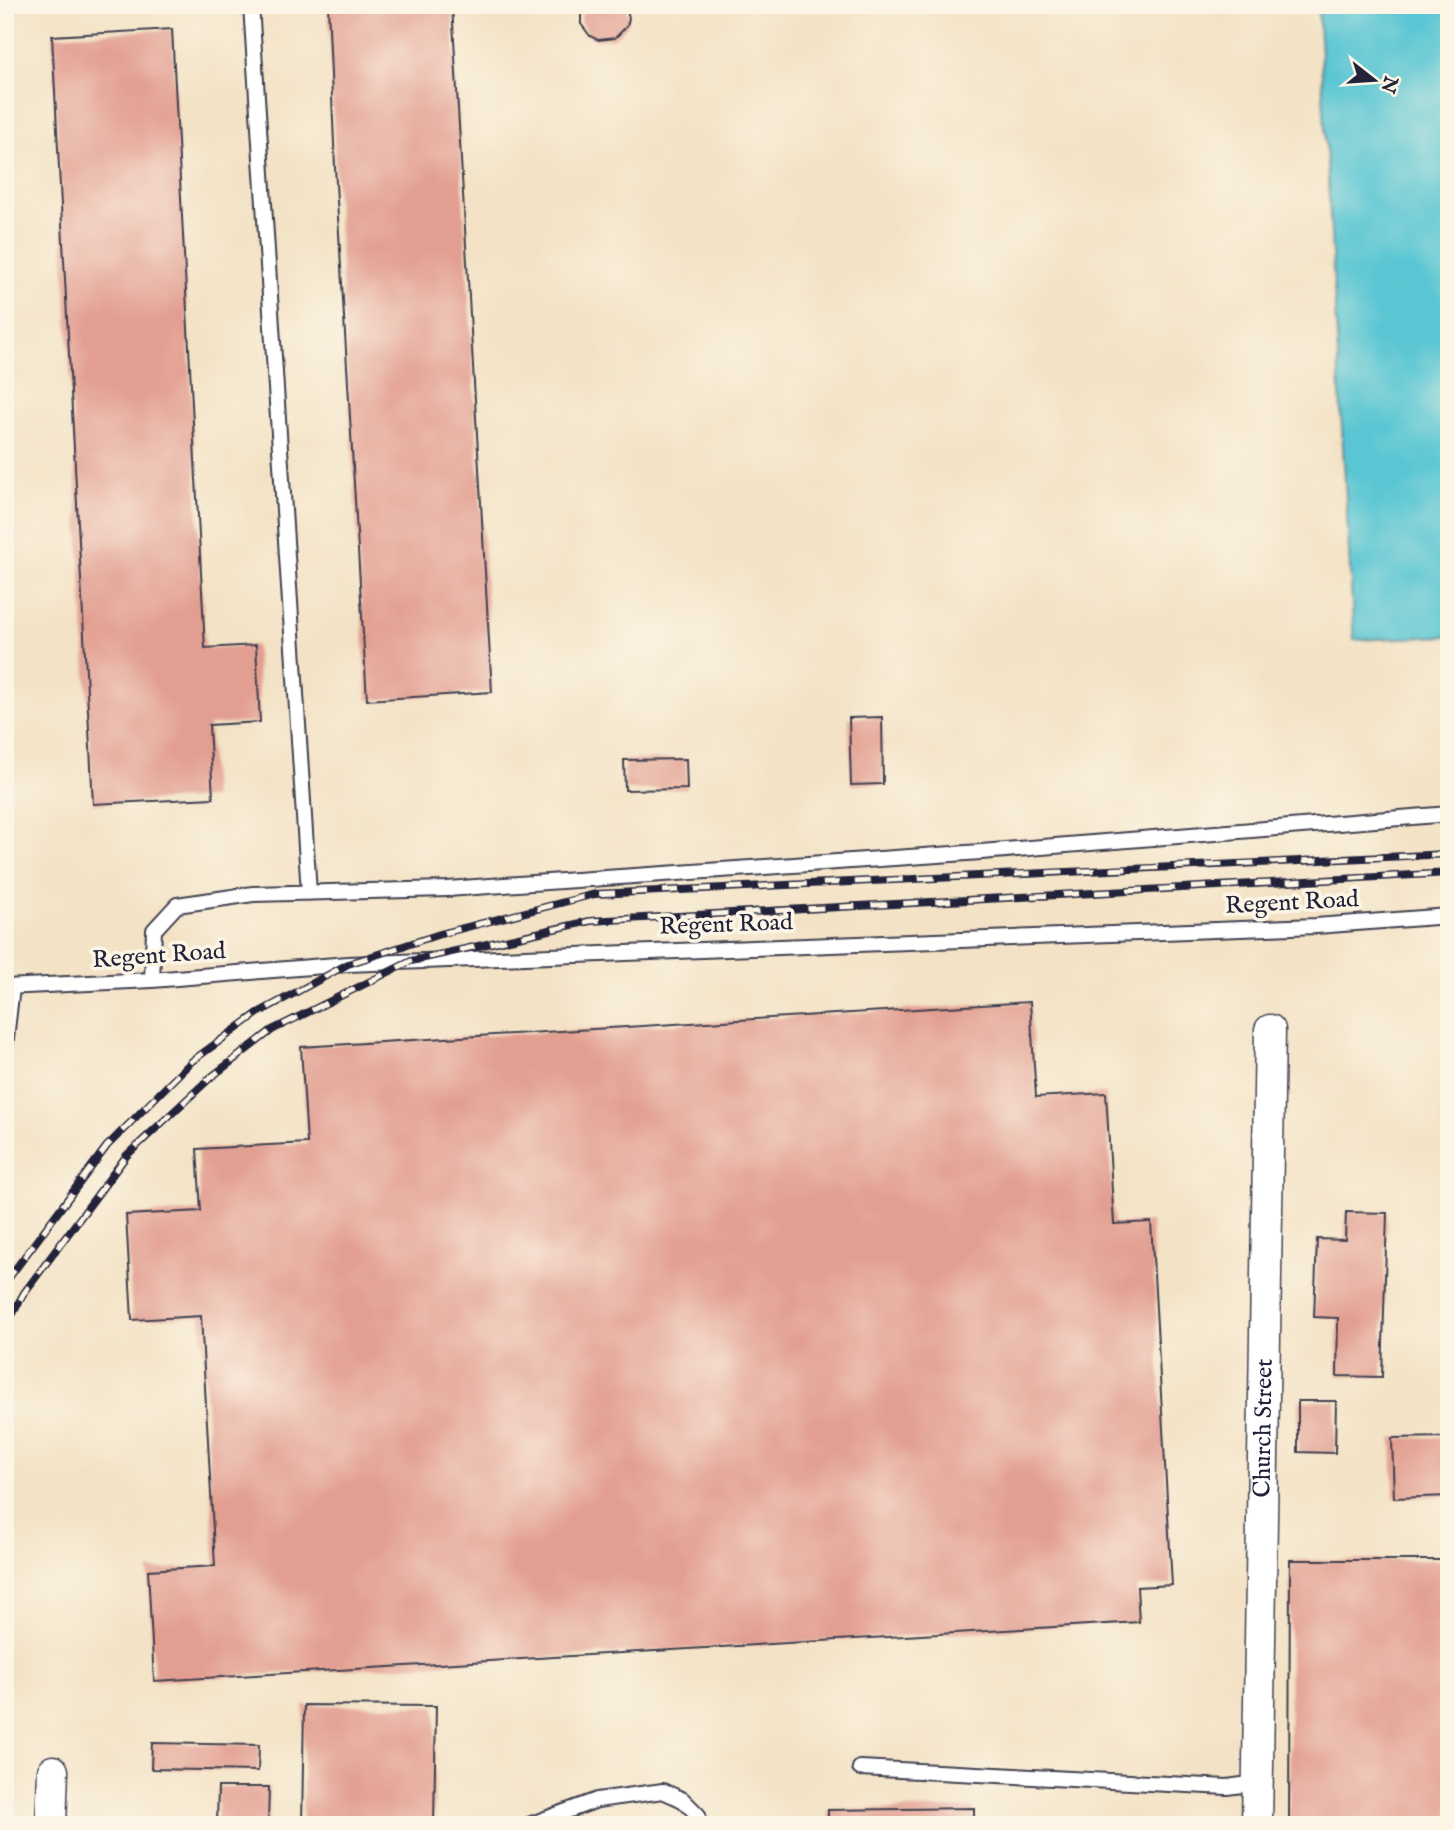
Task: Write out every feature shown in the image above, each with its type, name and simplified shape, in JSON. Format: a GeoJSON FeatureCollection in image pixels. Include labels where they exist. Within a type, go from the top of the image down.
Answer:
{"type":"FeatureCollection","features":[{"type":"Feature","properties":{"kind":"street","name":"Church Street"},"geometry":{"type":"LineString","coordinates":[[1257,1825],[1270,1030]]}},
{"type":"Feature","properties":{"kind":"street"},"geometry":{"type":"LineString","coordinates":[[51,1825],[53,1771]]}},
{"type":"Feature","properties":{"kind":"lane"},"geometry":{"type":"LineString","coordinates":[[251,5],[309,893]]}},
{"type":"Feature","properties":{"kind":"lane"},"geometry":{"type":"LineString","coordinates":[[152,980],[154,930],[177,905],[253,894],[447,889],[968,853],[1449,814]]}},
{"type":"Feature","properties":{"kind":"lane","name":"Regent Road"},"geometry":{"type":"LineString","coordinates":[[9,987],[152,980],[348,964],[1317,926],[1449,916]]}},
{"type":"Feature","properties":{"kind":"lane"},"geometry":{"type":"LineString","coordinates":[[5,1047],[8,1036],[9,987]]}},
{"type":"Feature","properties":{"kind":"lane"},"geometry":{"type":"LineString","coordinates":[[860,1769],[1227,1787],[1257,1783]]}},
{"type":"Feature","properties":{"kind":"lane"},"geometry":{"type":"LineString","coordinates":[[529,1825],[597,1800],[663,1791],[684,1800],[698,1815],[699,1825]]}},
{"type":"Feature","properties":{"kind":"water"},"geometry":{"type":"Polygon","coordinates":[[[1318,5],[1449,5],[1449,636],[1354,640],[1318,5]]]}},
{"type":"Feature","properties":{"kind":"building"},"geometry":{"type":"Polygon","coordinates":[[[328,5],[452,5],[492,692],[367,700],[328,5]]]}},
{"type":"Feature","properties":{"kind":"building"},"geometry":{"type":"Polygon","coordinates":[[[581,5],[626,5],[629,18],[627,26],[615,38],[598,40],[590,36],[581,24],[581,5]]]}},
{"type":"Feature","properties":{"kind":"building"},"geometry":{"type":"Polygon","coordinates":[[[172,29],[205,648],[256,645],[260,722],[209,725],[213,798],[93,804],[52,36],[172,29]]]}},
{"type":"Feature","properties":{"kind":"building"},"geometry":{"type":"Polygon","coordinates":[[[882,717],[883,784],[851,785],[849,718],[882,717]]]}},
{"type":"Feature","properties":{"kind":"building"},"geometry":{"type":"Polygon","coordinates":[[[686,759],[687,789],[625,790],[624,760],[686,759]]]}},
{"type":"Feature","properties":{"kind":"building"},"geometry":{"type":"Polygon","coordinates":[[[1030,1002],[1036,1097],[1106,1093],[1114,1224],[1151,1222],[1172,1585],[1137,1587],[1139,1622],[154,1681],[148,1570],[215,1566],[201,1316],[132,1320],[126,1215],[201,1211],[197,1149],[307,1143],[301,1047],[1030,1002]]]}},
{"type":"Feature","properties":{"kind":"building"},"geometry":{"type":"Polygon","coordinates":[[[1346,1212],[1387,1213],[1382,1377],[1337,1376],[1338,1318],[1314,1317],[1317,1239],[1345,1240],[1346,1212]]]}},
{"type":"Feature","properties":{"kind":"building"},"geometry":{"type":"Polygon","coordinates":[[[1298,1401],[1336,1401],[1335,1453],[1298,1452],[1298,1401]]]}},
{"type":"Feature","properties":{"kind":"building"},"geometry":{"type":"Polygon","coordinates":[[[1449,1437],[1449,1496],[1394,1498],[1392,1438],[1449,1437]]]}},
{"type":"Feature","properties":{"kind":"building"},"geometry":{"type":"Polygon","coordinates":[[[1290,1560],[1449,1560],[1449,1825],[1289,1825],[1290,1560]]]}},
{"type":"Feature","properties":{"kind":"building"},"geometry":{"type":"Polygon","coordinates":[[[304,1705],[436,1706],[434,1825],[302,1825],[304,1705]]]}},
{"type":"Feature","properties":{"kind":"building"},"geometry":{"type":"Polygon","coordinates":[[[152,1743],[259,1745],[258,1771],[151,1769],[152,1743]]]}},
{"type":"Feature","properties":{"kind":"building"},"geometry":{"type":"Polygon","coordinates":[[[218,1787],[269,1787],[268,1825],[217,1825],[218,1787]]]}},
{"type":"Feature","properties":{"kind":"building"},"geometry":{"type":"Polygon","coordinates":[[[974,1808],[974,1825],[828,1825],[828,1810],[974,1808]]]}},
{"type":"Feature","properties":{"kind":"railway"},"geometry":{"type":"LineString","coordinates":[[5,1283],[107,1146],[192,1061],[258,1013],[348,964],[440,934],[595,894],[1449,854]]}},
{"type":"Feature","properties":{"kind":"railway"},"geometry":{"type":"LineString","coordinates":[[5,1328],[24,1293],[127,1155],[210,1078],[272,1030],[411,961],[590,921],[1449,873]]}}]}
